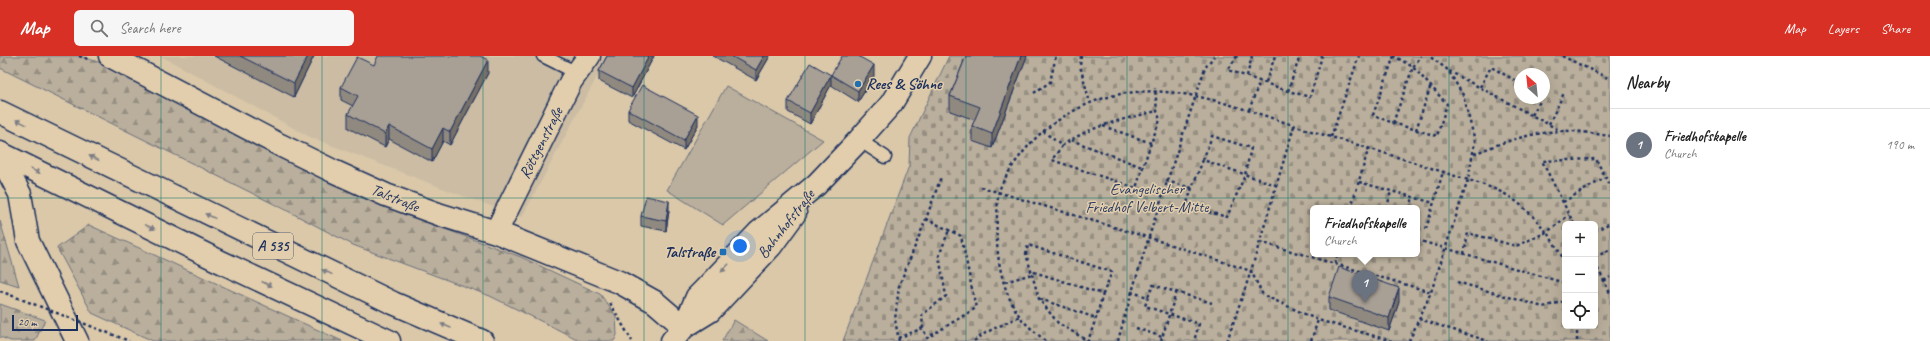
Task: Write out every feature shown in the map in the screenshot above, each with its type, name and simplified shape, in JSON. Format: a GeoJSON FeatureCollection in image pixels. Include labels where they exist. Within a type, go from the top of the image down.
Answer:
{"type":"FeatureCollection","features":[{"type":"Feature","properties":{"kind":"main road","name":"Talstraße"},"geometry":{"type":"LineString","coordinates":[[110,56],[280,145],[386,195],[441,215],[496,232],[637,291],[655,302],[678,334]]}},
{"type":"Feature","properties":{"kind":"main road","name":"Bahnhofstraße"},"geometry":{"type":"LineString","coordinates":[[678,334],[710,311],[771,246],[816,185],[891,104],[920,56]]}},
{"type":"Feature","properties":{"kind":"main road","name":"Röttgenstraße"},"geometry":{"type":"LineString","coordinates":[[496,232],[572,81],[583,65]]}},
{"type":"Feature","properties":{"kind":"main road","name":"A 535"},"geometry":{"type":"LineString","coordinates":[[0,112],[393,304],[482,341]]}},
{"type":"Feature","properties":{"kind":"main road","name":"A 535"},"geometry":{"type":"LineString","coordinates":[[0,155],[389,341]]}},
{"type":"Feature","properties":{"kind":"main road"},"geometry":{"type":"LineString","coordinates":[[0,155],[20,194],[28,241],[77,341]]}},
{"type":"Feature","properties":{"kind":"lane"},"geometry":{"type":"LineString","coordinates":[[542,56],[583,65]]}},
{"type":"Feature","properties":{"kind":"lane"},"geometry":{"type":"LineString","coordinates":[[859,140],[885,157]]}},
{"type":"Feature","properties":{"kind":"path"},"geometry":{"type":"LineString","coordinates":[[1034,93],[1050,82],[1056,56]]}},
{"type":"Feature","properties":{"kind":"path"},"geometry":{"type":"LineString","coordinates":[[1081,56],[1080,66],[1090,99]]}},
{"type":"Feature","properties":{"kind":"path"},"geometry":{"type":"LineString","coordinates":[[1118,341],[1131,292],[1150,238],[1166,180],[1205,68],[1214,56]]}},
{"type":"Feature","properties":{"kind":"path"},"geometry":{"type":"LineString","coordinates":[[1237,56],[1228,70],[1310,97],[1322,56]]}},
{"type":"Feature","properties":{"kind":"path"},"geometry":{"type":"LineString","coordinates":[[1247,76],[1252,56]]}},
{"type":"Feature","properties":{"kind":"path"},"geometry":{"type":"LineString","coordinates":[[1266,82],[1275,56]]}},
{"type":"Feature","properties":{"kind":"path"},"geometry":{"type":"LineString","coordinates":[[1288,91],[1300,56]]}},
{"type":"Feature","properties":{"kind":"path"},"geometry":{"type":"LineString","coordinates":[[1331,137],[1359,56]]}},
{"type":"Feature","properties":{"kind":"path"},"geometry":{"type":"LineString","coordinates":[[1394,56],[1413,67],[1431,85],[1446,104],[1437,136],[1393,123],[1374,115],[1394,56]]}},
{"type":"Feature","properties":{"kind":"path"},"geometry":{"type":"LineString","coordinates":[[1393,123],[1413,67],[1421,56]]}},
{"type":"Feature","properties":{"kind":"path"},"geometry":{"type":"LineString","coordinates":[[1429,56],[1448,70],[1562,131]]}},
{"type":"Feature","properties":{"kind":"path"},"geometry":{"type":"LineString","coordinates":[[1562,56],[1610,79]]}},
{"type":"Feature","properties":{"kind":"path"},"geometry":{"type":"LineString","coordinates":[[1480,87],[1490,67],[1514,80]]}},
{"type":"Feature","properties":{"kind":"path"},"geometry":{"type":"LineString","coordinates":[[1409,341],[1431,292],[1468,180],[1474,154],[1475,141],[1463,95],[1448,70]]}},
{"type":"Feature","properties":{"kind":"path"},"geometry":{"type":"LineString","coordinates":[[1249,110],[1260,81]]}},
{"type":"Feature","properties":{"kind":"path"},"geometry":{"type":"LineString","coordinates":[[1416,130],[1431,85]]}},
{"type":"Feature","properties":{"kind":"path"},"geometry":{"type":"LineString","coordinates":[[1140,88],[1161,88]]}},
{"type":"Feature","properties":{"kind":"path"},"geometry":{"type":"LineString","coordinates":[[1155,88],[1157,112],[1160,120],[1142,167],[1136,188],[1052,160],[1062,146],[1071,140],[1102,126],[1157,112]]}},
{"type":"Feature","properties":{"kind":"path"},"geometry":{"type":"LineString","coordinates":[[1174,88],[1249,110],[1294,126],[1369,147],[1468,180],[1511,198],[1528,212],[1547,232],[1556,244],[1562,257]]}},
{"type":"Feature","properties":{"kind":"path"},"geometry":{"type":"LineString","coordinates":[[1549,124],[1564,93]]}},
{"type":"Feature","properties":{"kind":"path"},"geometry":{"type":"LineString","coordinates":[[1045,341],[1028,327],[1020,316],[1005,282],[998,253],[996,228],[999,192],[1021,155],[1043,131],[1060,116],[1096,97]]}},
{"type":"Feature","properties":{"kind":"path"},"geometry":{"type":"LineString","coordinates":[[1532,115],[1538,104]]}},
{"type":"Feature","properties":{"kind":"path"},"geometry":{"type":"LineString","coordinates":[[1102,126],[1151,143]]}},
{"type":"Feature","properties":{"kind":"path"},"geometry":{"type":"LineString","coordinates":[[1227,341],[1251,271],[1294,126]]}},
{"type":"Feature","properties":{"kind":"path"},"geometry":{"type":"LineString","coordinates":[[1043,131],[1062,146]]}},
{"type":"Feature","properties":{"kind":"path"},"geometry":{"type":"LineString","coordinates":[[1474,154],[1524,136],[1562,131],[1610,136]]}},
{"type":"Feature","properties":{"kind":"path"},"geometry":{"type":"LineString","coordinates":[[1212,136],[1251,148],[1245,175],[1227,217],[1186,206],[1204,160],[1212,136]]}},
{"type":"Feature","properties":{"kind":"path"},"geometry":{"type":"LineString","coordinates":[[1071,140],[1142,167]]}},
{"type":"Feature","properties":{"kind":"path"},"geometry":{"type":"LineString","coordinates":[[1352,205],[1369,147]]}},
{"type":"Feature","properties":{"kind":"path"},"geometry":{"type":"LineString","coordinates":[[1572,221],[1542,161],[1596,159],[1610,187]]}},
{"type":"Feature","properties":{"kind":"path"},"geometry":{"type":"LineString","coordinates":[[1204,160],[1276,185]]}},
{"type":"Feature","properties":{"kind":"path"},"geometry":{"type":"LineString","coordinates":[[1426,228],[1443,172]]}},
{"type":"Feature","properties":{"kind":"path"},"geometry":{"type":"LineString","coordinates":[[1563,202],[1610,174]]}},
{"type":"Feature","properties":{"kind":"path"},"geometry":{"type":"LineString","coordinates":[[923,328],[899,340],[895,320],[899,286],[941,177]]}},
{"type":"Feature","properties":{"kind":"path"},"geometry":{"type":"LineString","coordinates":[[1166,180],[1192,188]]}},
{"type":"Feature","properties":{"kind":"path"},"geometry":{"type":"LineString","coordinates":[[1359,182],[1434,203]]}},
{"type":"Feature","properties":{"kind":"path"},"geometry":{"type":"LineString","coordinates":[[981,187],[1150,238],[1251,271],[1263,295],[1318,320],[1392,341]]}},
{"type":"Feature","properties":{"kind":"path"},"geometry":{"type":"LineString","coordinates":[[1388,205],[1392,191]]}},
{"type":"Feature","properties":{"kind":"path"},"geometry":{"type":"LineString","coordinates":[[1411,205],[1413,197]]}},
{"type":"Feature","properties":{"kind":"path"},"geometry":{"type":"LineString","coordinates":[[1464,254],[1468,233],[1516,246],[1547,232],[1569,215]]}},
{"type":"Feature","properties":{"kind":"path"},"geometry":{"type":"LineString","coordinates":[[926,219],[949,230],[961,236],[976,308],[927,338],[923,328],[922,315],[946,296],[939,256],[949,230]]}},
{"type":"Feature","properties":{"kind":"path"},"geometry":{"type":"LineString","coordinates":[[1598,229],[1610,223]]}},
{"type":"Feature","properties":{"kind":"path"},"geometry":{"type":"LineString","coordinates":[[1420,241],[1562,282]]}},
{"type":"Feature","properties":{"kind":"path"},"geometry":{"type":"LineString","coordinates":[[1260,242],[1310,257]]}},
{"type":"Feature","properties":{"kind":"path"},"geometry":{"type":"LineString","coordinates":[[1028,245],[1112,272],[1087,341],[1058,323],[1039,299],[1031,273],[1026,254],[1028,245]]}},
{"type":"Feature","properties":{"kind":"path"},"geometry":{"type":"LineString","coordinates":[[1598,256],[1610,250]]}},
{"type":"Feature","properties":{"kind":"path"},"geometry":{"type":"LineString","coordinates":[[1311,257],[1431,292]]}},
{"type":"Feature","properties":{"kind":"path"},"geometry":{"type":"LineString","coordinates":[[1335,264],[1337,257]]}},
{"type":"Feature","properties":{"kind":"path"},"geometry":{"type":"LineString","coordinates":[[1598,269],[1610,293]]}},
{"type":"Feature","properties":{"kind":"path"},"geometry":{"type":"LineString","coordinates":[[1005,282],[1031,273],[1103,294]]}},
{"type":"Feature","properties":{"kind":"path"},"geometry":{"type":"LineString","coordinates":[[1604,280],[1610,277]]}},
{"type":"Feature","properties":{"kind":"path"},"geometry":{"type":"LineString","coordinates":[[1458,282],[1543,307],[1562,302]]}},
{"type":"Feature","properties":{"kind":"path"},"geometry":{"type":"LineString","coordinates":[[1194,341],[1199,324],[1145,306],[1153,286],[1212,303]]}},
{"type":"Feature","properties":{"kind":"path"},"geometry":{"type":"LineString","coordinates":[[0,291],[129,341]]}},
{"type":"Feature","properties":{"kind":"path"},"geometry":{"type":"LineString","coordinates":[[1131,292],[1148,297]]}},
{"type":"Feature","properties":{"kind":"path"},"geometry":{"type":"LineString","coordinates":[[1161,341],[1176,293]]}},
{"type":"Feature","properties":{"kind":"path"},"geometry":{"type":"LineString","coordinates":[[1039,299],[1096,318]]}},
{"type":"Feature","properties":{"kind":"path"},"geometry":{"type":"LineString","coordinates":[[974,341],[987,332],[1020,316]]}},
{"type":"Feature","properties":{"kind":"path"},"geometry":{"type":"LineString","coordinates":[[1419,319],[1488,341]]}},
{"type":"Feature","properties":{"kind":"path"},"geometry":{"type":"LineString","coordinates":[[1311,341],[1318,320]]}},
{"type":"Feature","properties":{"kind":"path"},"geometry":{"type":"LineString","coordinates":[[1136,328],[1162,337]]}},
{"type":"Feature","properties":{"kind":"path"},"geometry":{"type":"LineString","coordinates":[[1577,329],[1577,341]]}},
{"type":"Feature","properties":{"kind":"shaded area"},"geometry":{"type":"Polygon","coordinates":[[[161,56],[608,56],[522,217],[310,137],[161,56]]]}},
{"type":"Feature","properties":{"kind":"green space"},"geometry":{"type":"Polygon","coordinates":[[[0,56],[80,56],[101,63],[287,159],[404,214],[521,257],[600,294],[616,316],[617,335],[614,341],[581,341],[490,296],[353,245],[286,210],[0,68],[0,56]]]}},
{"type":"Feature","properties":{"kind":"green space","name":"Evangelischer Friedhof Velbert-Mitte"},"geometry":{"type":"Polygon","coordinates":[[[949,56],[1610,56],[1610,341],[843,341],[909,166],[910,138],[949,56]]]}},
{"type":"Feature","properties":{"kind":"green space"},"geometry":{"type":"Polygon","coordinates":[[[726,86],[823,140],[723,225],[667,190],[726,86]]]}},
{"type":"Feature","properties":{"kind":"green space"},"geometry":{"type":"Polygon","coordinates":[[[0,221],[19,286],[0,280],[0,221]]]}},
{"type":"Feature","properties":{"kind":"green space"},"geometry":{"type":"Polygon","coordinates":[[[89,225],[342,341],[153,341],[92,313],[57,248],[89,225]]]}},
{"type":"Feature","properties":{"kind":"green space"},"geometry":{"type":"Polygon","coordinates":[[[0,304],[45,320],[35,341],[11,341],[0,337],[0,304]]]}},
{"type":"Feature","properties":{"kind":"green space"},"geometry":{"type":"Polygon","coordinates":[[[734,320],[768,341],[722,341],[734,320]]]}},
{"type":"Feature","properties":{"kind":"building"},"geometry":{"type":"Polygon","coordinates":[[[240,56],[308,56],[294,83],[240,56]]]}},
{"type":"Feature","properties":{"kind":"building"},"geometry":{"type":"Polygon","coordinates":[[[378,56],[480,56],[488,60],[450,132],[443,128],[432,149],[389,126],[385,134],[348,114],[358,96],[341,87],[357,57],[374,65],[378,56]]]}},
{"type":"Feature","properties":{"kind":"building"},"geometry":{"type":"Polygon","coordinates":[[[607,56],[649,56],[632,88],[599,71],[607,56]]]}},
{"type":"Feature","properties":{"kind":"building"},"geometry":{"type":"Polygon","coordinates":[[[731,56],[764,56],[756,70],[731,56]]]}},
{"type":"Feature","properties":{"kind":"building"},"geometry":{"type":"Polygon","coordinates":[[[842,56],[858,56],[874,65],[858,91],[831,75],[842,56]]]}},
{"type":"Feature","properties":{"kind":"building"},"geometry":{"type":"Polygon","coordinates":[[[966,56],[1021,56],[992,134],[972,126],[980,107],[950,96],[966,56]]]}},
{"type":"Feature","properties":{"kind":"building"},"geometry":{"type":"Polygon","coordinates":[[[810,63],[831,75],[810,113],[788,101],[810,63]]]}},
{"type":"Feature","properties":{"kind":"building"},"geometry":{"type":"Polygon","coordinates":[[[642,85],[698,115],[684,140],[628,110],[642,85]]]}},
{"type":"Feature","properties":{"kind":"building"},"geometry":{"type":"Polygon","coordinates":[[[646,196],[669,201],[666,221],[641,216],[646,196]]]}},
{"type":"Feature","properties":{"kind":"building"},"geometry":{"type":"Polygon","coordinates":[[[1339,267],[1399,288],[1389,318],[1329,297],[1339,267]]]}},
{"type":"Feature","properties":{"kind":"place","name":"Rees & Söhne"},"geometry":{"type":"Point","coordinates":[858,84]}},
{"type":"Feature","properties":{"kind":"place","name":"Talstraße"},"geometry":{"type":"Point","coordinates":[723,252]}},
{"type":"Feature","properties":{"kind":"place","name":"Friedhofskapelle"},"geometry":{"type":"Point","coordinates":[1365,303]}}]}
